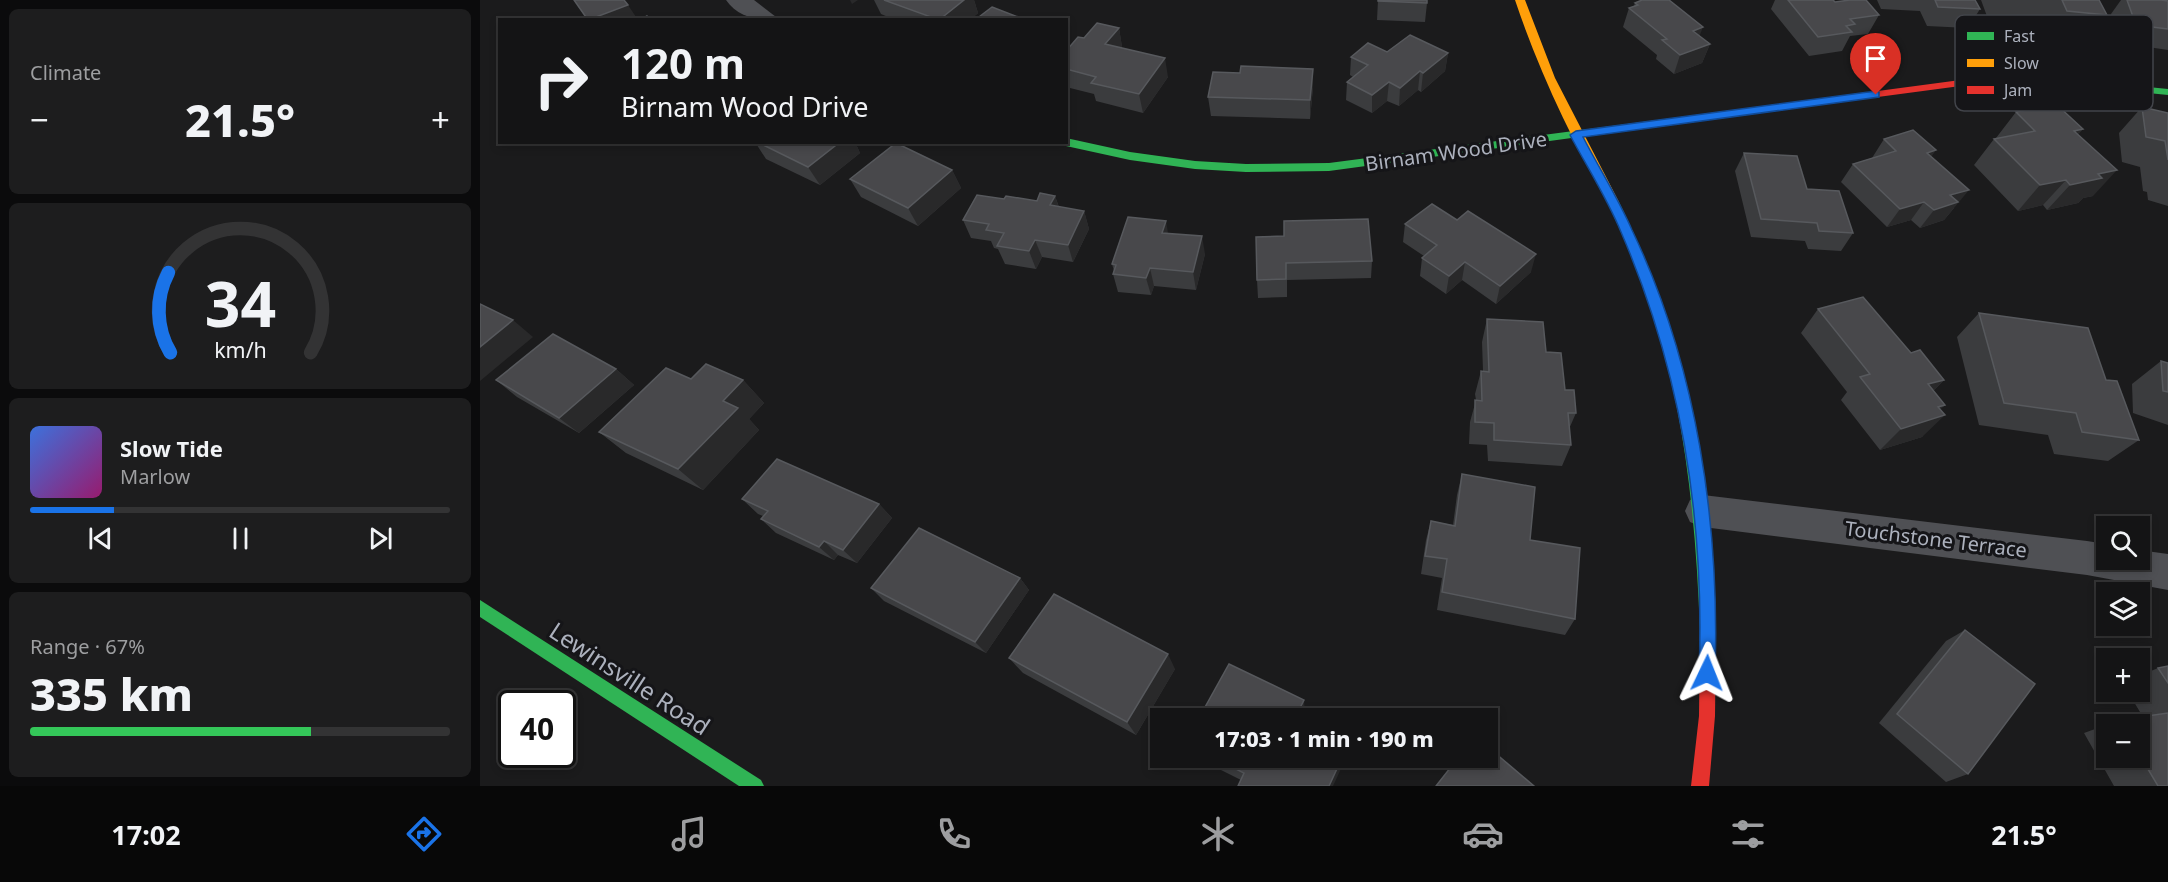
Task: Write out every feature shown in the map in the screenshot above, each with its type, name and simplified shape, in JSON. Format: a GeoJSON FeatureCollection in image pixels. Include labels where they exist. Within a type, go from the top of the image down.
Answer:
{"type":"FeatureCollection","features":[{"type":"Feature","properties":{"kind":"street"},"geometry":{"type":"LineString","coordinates":[[738,0],[765,18]]}},
{"type":"Feature","properties":{"kind":"street"},"geometry":{"type":"LineString","coordinates":[[1520,0],[1530,37],[1576,135],[1627,230],[1664,327],[1686,408],[1702,511],[1709,633],[1704,753],[1700,786]]}},
{"type":"Feature","properties":{"kind":"street","name":"Birnam Wood Drive"},"geometry":{"type":"LineString","coordinates":[[1068,142],[1125,156],[1195,166],[1262,169],[1329,167],[1955,84]]}},
{"type":"Feature","properties":{"kind":"street","name":"Birnam Wood Drive"},"geometry":{"type":"LineString","coordinates":[[2153,90],[2168,92]]}},
{"type":"Feature","properties":{"kind":"street","name":"Touchstone Terrace"},"geometry":{"type":"LineString","coordinates":[[1702,511],[2075,556],[2168,572]]}},
{"type":"Feature","properties":{"kind":"street","name":"Lewinsville Road"},"geometry":{"type":"LineString","coordinates":[[480,608],[755,786]]}},
{"type":"Feature","properties":{"kind":"building"},"geometry":{"type":"Polygon","coordinates":[[[574,0],[624,0],[628,5],[593,18],[587,18],[574,0]]]}},
{"type":"Feature","properties":{"kind":"building"},"geometry":{"type":"Polygon","coordinates":[[[884,0],[964,0],[942,18],[934,18],[884,0]]]}},
{"type":"Feature","properties":{"kind":"building"},"geometry":{"type":"Polygon","coordinates":[[[1427,0],[1427,3],[1378,1],[1427,0]]]}},
{"type":"Feature","properties":{"kind":"building"},"geometry":{"type":"Polygon","coordinates":[[[1642,0],[1669,0],[1703,27],[1693,31],[1710,44],[1680,55],[1662,40],[1667,39],[1629,8],[1638,5],[1635,3],[1642,0]]]}},
{"type":"Feature","properties":{"kind":"building"},"geometry":{"type":"Polygon","coordinates":[[[1788,0],[1833,0],[1835,2],[1866,0],[1879,15],[1850,19],[1855,24],[1846,26],[1852,32],[1818,37],[1788,0]]]}},
{"type":"Feature","properties":{"kind":"building"},"geometry":{"type":"Polygon","coordinates":[[[1935,0],[1975,0],[1980,9],[1938,7],[1935,0]]]}},
{"type":"Feature","properties":{"kind":"building"},"geometry":{"type":"Polygon","coordinates":[[[2062,0],[2099,0],[2107,15],[2067,11],[2062,0]]]}},
{"type":"Feature","properties":{"kind":"building"},"geometry":{"type":"Polygon","coordinates":[[[2127,0],[2168,1],[2168,29],[2153,27],[2153,15],[2132,15],[2127,0]]]}},
{"type":"Feature","properties":{"kind":"building"},"geometry":{"type":"Polygon","coordinates":[[[992,7],[1021,18],[978,18],[992,7]]]}},
{"type":"Feature","properties":{"kind":"building"},"geometry":{"type":"Polygon","coordinates":[[[1097,23],[1119,28],[1105,44],[1165,58],[1139,94],[1091,83],[1096,77],[1068,70],[1068,49],[1078,37],[1084,38],[1097,23]]]}},
{"type":"Feature","properties":{"kind":"building"},"geometry":{"type":"Polygon","coordinates":[[[1410,35],[1448,53],[1423,73],[1420,71],[1400,88],[1389,82],[1372,95],[1347,82],[1368,65],[1351,57],[1368,43],[1387,52],[1410,35]]]}},
{"type":"Feature","properties":{"kind":"building"},"geometry":{"type":"Polygon","coordinates":[[[1241,66],[1313,69],[1310,100],[1208,97],[1213,72],[1240,73],[1241,66]]]}},
{"type":"Feature","properties":{"kind":"building"},"geometry":{"type":"Polygon","coordinates":[[[2153,110],[2168,113],[2168,160],[2165,141],[2146,137],[2143,111],[2153,110]]]}},
{"type":"Feature","properties":{"kind":"building"},"geometry":{"type":"Polygon","coordinates":[[[2064,111],[2083,129],[2074,131],[2117,170],[2098,174],[2102,178],[2070,185],[2066,180],[2040,185],[1994,139],[2035,131],[2016,112],[2064,111]]]}},
{"type":"Feature","properties":{"kind":"building"},"geometry":{"type":"Polygon","coordinates":[[[1913,130],[1936,150],[1927,153],[1969,190],[1950,195],[1958,202],[1934,210],[1924,202],[1900,209],[1853,164],[1896,151],[1884,139],[1913,130]]]}},
{"type":"Feature","properties":{"kind":"building"},"geometry":{"type":"Polygon","coordinates":[[[761,144],[837,144],[808,167],[761,144]]]}},
{"type":"Feature","properties":{"kind":"building"},"geometry":{"type":"Polygon","coordinates":[[[895,144],[952,170],[908,208],[850,179],[895,144]]]}},
{"type":"Feature","properties":{"kind":"building"},"geometry":{"type":"Polygon","coordinates":[[[1744,153],[1797,156],[1807,189],[1839,191],[1853,233],[1819,231],[1817,223],[1761,219],[1744,153]]]}},
{"type":"Feature","properties":{"kind":"building"},"geometry":{"type":"Polygon","coordinates":[[[1040,193],[1055,196],[1050,205],[1084,211],[1068,245],[1035,240],[1029,251],[997,246],[1004,233],[986,230],[989,224],[963,220],[977,195],[1004,199],[1006,196],[1037,201],[1040,193]]]}},
{"type":"Feature","properties":{"kind":"building"},"geometry":{"type":"Polygon","coordinates":[[[1432,204],[1457,220],[1468,211],[1536,254],[1500,286],[1465,262],[1449,276],[1422,258],[1437,245],[1405,224],[1432,204]]]}},
{"type":"Feature","properties":{"kind":"building"},"geometry":{"type":"Polygon","coordinates":[[[1128,217],[1166,221],[1162,233],[1202,236],[1193,272],[1150,268],[1146,278],[1113,274],[1116,265],[1112,264],[1128,217]]]}},
{"type":"Feature","properties":{"kind":"building"},"geometry":{"type":"Polygon","coordinates":[[[1368,219],[1372,261],[1286,263],[1286,279],[1257,280],[1256,237],[1284,236],[1284,221],[1368,219]]]}},
{"type":"Feature","properties":{"kind":"building"},"geometry":{"type":"Polygon","coordinates":[[[1863,297],[1911,353],[1920,350],[1944,380],[1928,384],[1945,405],[1938,407],[1945,415],[1901,429],[1860,377],[1870,374],[1818,309],[1863,297]]]}},
{"type":"Feature","properties":{"kind":"building"},"geometry":{"type":"Polygon","coordinates":[[[480,304],[513,320],[480,347],[480,304]]]}},
{"type":"Feature","properties":{"kind":"building"},"geometry":{"type":"Polygon","coordinates":[[[1979,313],[2088,328],[2106,380],[2117,381],[2139,440],[2082,432],[2076,413],[2004,403],[1979,313]]]}},
{"type":"Feature","properties":{"kind":"building"},"geometry":{"type":"Polygon","coordinates":[[[1487,319],[1543,322],[1546,352],[1561,353],[1565,390],[1574,390],[1576,413],[1568,413],[1571,445],[1494,440],[1494,423],[1475,422],[1475,400],[1482,401],[1481,371],[1489,372],[1487,319]]]}},
{"type":"Feature","properties":{"kind":"building"},"geometry":{"type":"Polygon","coordinates":[[[553,334],[616,369],[559,418],[496,380],[553,334]]]}},
{"type":"Feature","properties":{"kind":"building"},"geometry":{"type":"Polygon","coordinates":[[[2161,361],[2168,363],[2168,392],[2163,391],[2161,361]]]}},
{"type":"Feature","properties":{"kind":"building"},"geometry":{"type":"Polygon","coordinates":[[[706,364],[743,380],[723,401],[738,408],[678,469],[599,432],[666,368],[691,379],[706,364]]]}},
{"type":"Feature","properties":{"kind":"building"},"geometry":{"type":"Polygon","coordinates":[[[777,459],[879,504],[843,550],[824,541],[819,547],[761,519],[768,511],[742,499],[777,459]]]}},
{"type":"Feature","properties":{"kind":"building"},"geometry":{"type":"Polygon","coordinates":[[[1462,474],[1535,487],[1530,540],[1580,548],[1575,619],[1442,592],[1447,559],[1425,556],[1431,521],[1455,526],[1462,474]]]}},
{"type":"Feature","properties":{"kind":"building"},"geometry":{"type":"Polygon","coordinates":[[[919,528],[1020,578],[975,642],[871,588],[919,528]]]}},
{"type":"Feature","properties":{"kind":"building"},"geometry":{"type":"Polygon","coordinates":[[[1054,594],[1168,654],[1127,722],[1009,658],[1054,594]]]}},
{"type":"Feature","properties":{"kind":"building"},"geometry":{"type":"Polygon","coordinates":[[[1965,630],[2035,684],[1968,774],[1897,714],[1965,630]]]}},
{"type":"Feature","properties":{"kind":"building"},"geometry":{"type":"Polygon","coordinates":[[[1229,664],[1304,700],[1300,708],[1205,708],[1229,664]]]}},
{"type":"Feature","properties":{"kind":"building"},"geometry":{"type":"Polygon","coordinates":[[[2168,666],[2168,683],[2158,668],[2168,666]]]}},
{"type":"Feature","properties":{"kind":"building"},"geometry":{"type":"Polygon","coordinates":[[[2168,713],[2168,786],[2158,786],[2147,768],[2150,768],[2150,716],[2168,713]]]}},
{"type":"Feature","properties":{"kind":"building"},"geometry":{"type":"Polygon","coordinates":[[[1498,755],[1534,786],[1436,786],[1450,768],[1498,768],[1498,755]]]}},
{"type":"Feature","properties":{"kind":"building"},"geometry":{"type":"Polygon","coordinates":[[[1234,768],[1337,768],[1329,786],[1238,786],[1244,773],[1234,768]]]}},
{"type":"Feature","properties":{"kind":"traffic: fast"},"geometry":{"type":"LineString","coordinates":[[2153,90],[2168,92]]}},
{"type":"Feature","properties":{"kind":"traffic: fast"},"geometry":{"type":"LineString","coordinates":[[1068,142],[1130,156],[1195,165],[1246,168],[1329,167],[1780,107]]}},
{"type":"Feature","properties":{"kind":"traffic: fast"},"geometry":{"type":"LineString","coordinates":[[1613,202],[1636,251],[1656,303],[1685,411],[1701,522],[1708,632]]}},
{"type":"Feature","properties":{"kind":"traffic: fast"},"geometry":{"type":"LineString","coordinates":[[480,608],[755,786]]}},
{"type":"Feature","properties":{"kind":"traffic: slow"},"geometry":{"type":"LineString","coordinates":[[1520,0],[1550,78],[1613,202]]}},
{"type":"Feature","properties":{"kind":"traffic: jam"},"geometry":{"type":"LineString","coordinates":[[1780,107],[1955,84]]}},
{"type":"Feature","properties":{"kind":"traffic: jam"},"geometry":{"type":"LineString","coordinates":[[1700,786],[1707,716],[1708,632]]}},
{"type":"Feature","properties":{"kind":"route"},"geometry":{"type":"LineString","coordinates":[[1707,673],[1709,633],[1702,511],[1686,408],[1664,327],[1627,230],[1576,135],[1876,95]]}}]}
